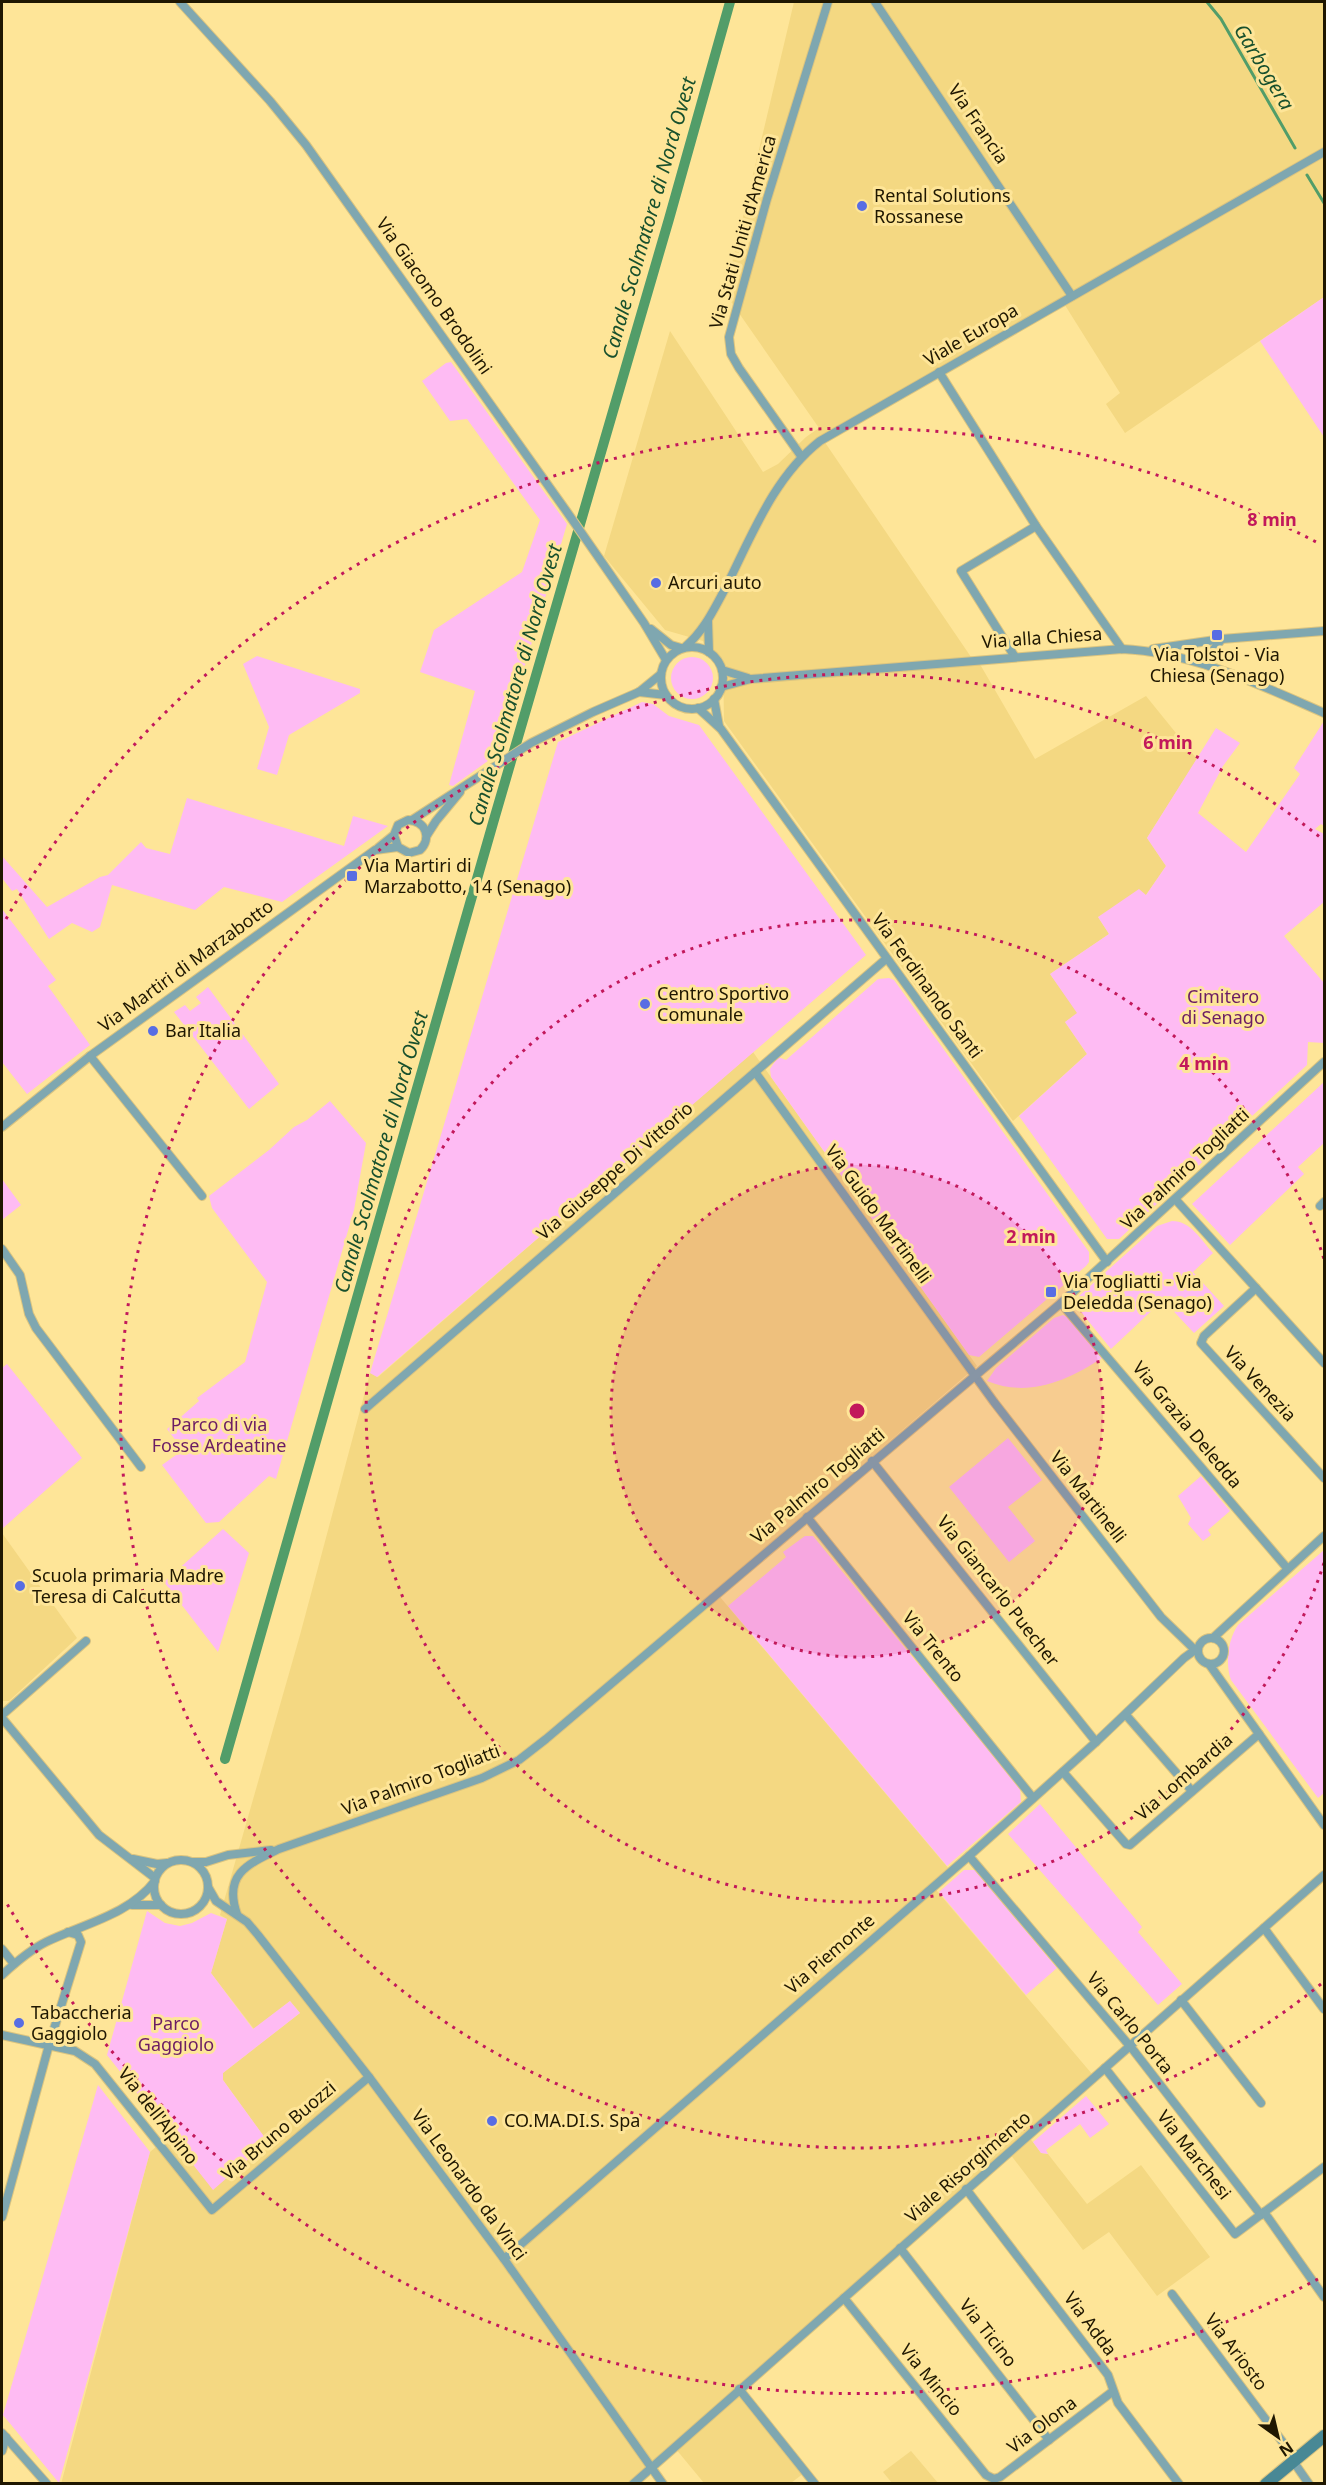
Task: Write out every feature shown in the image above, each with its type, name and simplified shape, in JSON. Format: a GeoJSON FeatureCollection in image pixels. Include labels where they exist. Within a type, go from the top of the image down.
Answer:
{"type":"FeatureCollection","features":[{"type":"Feature","properties":{"kind":"street","name":"Via Giacomo Brodolini"},"geometry":{"type":"LineString","coordinates":[[180,2],[270,101],[306,145],[567,512],[644,623],[666,660]]}},
{"type":"Feature","properties":{"kind":"street","name":"Via Stati Uniti d'America"},"geometry":{"type":"LineString","coordinates":[[801,456],[739,368],[731,354],[729,337],[764,210],[828,2]]}},
{"type":"Feature","properties":{"kind":"street","name":"Via Francia"},"geometry":{"type":"LineString","coordinates":[[875,2],[1072,296]]}},
{"type":"Feature","properties":{"kind":"street","name":"Viale Europa"},"geometry":{"type":"LineString","coordinates":[[683,648],[708,621],[779,484],[801,456],[820,441],[1324,152]]}},
{"type":"Feature","properties":{"kind":"street"},"geometry":{"type":"LineString","coordinates":[[939,372],[1036,526],[1122,649]]}},
{"type":"Feature","properties":{"kind":"street"},"geometry":{"type":"LineString","coordinates":[[1015,657],[961,571],[1036,526]]}},
{"type":"Feature","properties":{"kind":"street"},"geometry":{"type":"LineString","coordinates":[[708,621],[710,652]]}},
{"type":"Feature","properties":{"kind":"street","name":"Via Giacomo Brodolini"},"geometry":{"type":"LineString","coordinates":[[644,623],[665,641],[683,648]]}},
{"type":"Feature","properties":{"kind":"street"},"geometry":{"type":"LineString","coordinates":[[1147,650],[1222,639],[1324,631]]}},
{"type":"Feature","properties":{"kind":"street"},"geometry":{"type":"LineString","coordinates":[[1210,666],[1211,653],[1222,639]]}},
{"type":"Feature","properties":{"kind":"street"},"geometry":{"type":"LineString","coordinates":[[375,850],[394,835],[398,825],[412,820],[531,743],[639,692],[660,674],[666,660],[683,648],[693,646],[710,652],[722,670],[721,687],[714,699],[698,708],[680,707],[666,695],[660,674]]}},
{"type":"Feature","properties":{"kind":"street","name":"Via alla Chiesa"},"geometry":{"type":"LineString","coordinates":[[721,687],[751,679],[1122,649],[1147,650],[1210,666],[1324,713]]}},
{"type":"Feature","properties":{"kind":"street","name":"Via alla Chiesa"},"geometry":{"type":"LineString","coordinates":[[722,670],[751,679]]}},
{"type":"Feature","properties":{"kind":"street"},"geometry":{"type":"LineString","coordinates":[[639,692],[666,695]]}},
{"type":"Feature","properties":{"kind":"street","name":"Via Ferdinando Santi"},"geometry":{"type":"LineString","coordinates":[[714,699],[716,716],[721,729]]}},
{"type":"Feature","properties":{"kind":"street","name":"Via Ferdinando Santi"},"geometry":{"type":"LineString","coordinates":[[698,708],[721,729],[1107,1262]]}},
{"type":"Feature","properties":{"kind":"street"},"geometry":{"type":"LineString","coordinates":[[394,835],[398,847],[405,852],[416,852],[424,845],[435,821],[464,787]]}},
{"type":"Feature","properties":{"kind":"street"},"geometry":{"type":"LineString","coordinates":[[412,820],[422,825],[427,835]]}},
{"type":"Feature","properties":{"kind":"street","name":"Via Martiri di Marzabotto"},"geometry":{"type":"LineString","coordinates":[[2,1127],[90,1056],[375,850],[398,847]]}},
{"type":"Feature","properties":{"kind":"street","name":"Via Giuseppe Di Vittorio"},"geometry":{"type":"LineString","coordinates":[[365,1409],[886,959]]}},
{"type":"Feature","properties":{"kind":"street"},"geometry":{"type":"LineString","coordinates":[[90,1056],[202,1197]]}},
{"type":"Feature","properties":{"kind":"street","name":"Via Palmiro Togliatti"},"geometry":{"type":"LineString","coordinates":[[237,1914],[232,1891],[234,1882],[248,1866],[279,1849],[456,1788],[519,1760],[1061,1303],[1324,1062]]}},
{"type":"Feature","properties":{"kind":"street","name":"Via Guido Martinelli"},"geometry":{"type":"LineString","coordinates":[[755,1072],[975,1375]]}},
{"type":"Feature","properties":{"kind":"street"},"geometry":{"type":"LineString","coordinates":[[1176,1200],[1324,1363]]}},
{"type":"Feature","properties":{"kind":"street"},"geometry":{"type":"LineString","coordinates":[[2,1249],[20,1275],[29,1314],[36,1328],[141,1467]]}},
{"type":"Feature","properties":{"kind":"street","name":"Via Venezia"},"geometry":{"type":"LineString","coordinates":[[1256,1288],[1204,1336],[1201,1343],[1324,1478]]}},
{"type":"Feature","properties":{"kind":"street","name":"Via Grazia Deledda"},"geometry":{"type":"LineString","coordinates":[[1061,1303],[1287,1568]]}},
{"type":"Feature","properties":{"kind":"street","name":"Via Martinelli"},"geometry":{"type":"LineString","coordinates":[[975,1375],[1161,1617],[1196,1650]]}},
{"type":"Feature","properties":{"kind":"street","name":"Via Giancarlo Puecher"},"geometry":{"type":"LineString","coordinates":[[873,1461],[1096,1742]]}},
{"type":"Feature","properties":{"kind":"street","name":"Via Trento"},"geometry":{"type":"LineString","coordinates":[[807,1517],[1033,1798]]}},
{"type":"Feature","properties":{"kind":"street"},"geometry":{"type":"LineString","coordinates":[[1177,1666],[1183,1650],[1179,1636],[1202,1641],[1213,1638],[1324,1536]]}},
{"type":"Feature","properties":{"kind":"street"},"geometry":{"type":"LineString","coordinates":[[1221,1643],[1230,1622]]}},
{"type":"Feature","properties":{"kind":"street"},"geometry":{"type":"LineString","coordinates":[[1213,1638],[1221,1643],[1224,1650],[1221,1660],[1223,1683]]}},
{"type":"Feature","properties":{"kind":"street"},"geometry":{"type":"LineString","coordinates":[[86,1641],[2,1717],[99,1835],[155,1880]]}},
{"type":"Feature","properties":{"kind":"street"},"geometry":{"type":"LineString","coordinates":[[1202,1641],[1196,1650],[1200,1658],[1208,1664],[1223,1683],[1324,1825]]}},
{"type":"Feature","properties":{"kind":"street","name":"Via Piemonte"},"geometry":{"type":"LineString","coordinates":[[504,2259],[969,1856],[1196,1650]]}},
{"type":"Feature","properties":{"kind":"street"},"geometry":{"type":"LineString","coordinates":[[1177,1666],[1197,1661],[1208,1664],[1221,1660]]}},
{"type":"Feature","properties":{"kind":"street"},"geometry":{"type":"LineString","coordinates":[[1126,1715],[1192,1791]]}},
{"type":"Feature","properties":{"kind":"street","name":"Via Lombardia"},"geometry":{"type":"LineString","coordinates":[[1063,1772],[1126,1844],[1130,1845],[1259,1734]]}},
{"type":"Feature","properties":{"kind":"street","name":"Via Palmiro Togliatti"},"geometry":{"type":"LineString","coordinates":[[192,1862],[206,1862],[228,1855],[279,1849]]}},
{"type":"Feature","properties":{"kind":"street","name":"Via Carlo Porta"},"geometry":{"type":"LineString","coordinates":[[969,1856],[1130,2046],[1263,2213],[1324,2297]]}},
{"type":"Feature","properties":{"kind":"street"},"geometry":{"type":"LineString","coordinates":[[131,1859],[158,1864],[176,1860],[192,1862],[199,1866],[208,1883]]}},
{"type":"Feature","properties":{"kind":"street"},"geometry":{"type":"LineString","coordinates":[[155,1880],[154,1893],[161,1905],[171,1912],[188,1913],[204,1902],[208,1883],[218,1859]]}},
{"type":"Feature","properties":{"kind":"street"},"geometry":{"type":"LineString","coordinates":[[2,1975],[41,1944],[129,1906],[142,1896],[161,1868],[168,1863]]}},
{"type":"Feature","properties":{"kind":"street","name":"Viale Risorgimento"},"geometry":{"type":"LineString","coordinates":[[633,2484],[1324,1875]]}},
{"type":"Feature","properties":{"kind":"street","name":"Via Leonardo da Vinci"},"geometry":{"type":"LineString","coordinates":[[208,1883],[211,1896],[224,1908],[237,1914],[258,1935],[369,2077],[504,2259],[663,2484]]}},
{"type":"Feature","properties":{"kind":"street"},"geometry":{"type":"LineString","coordinates":[[129,1906],[161,1905]]}},
{"type":"Feature","properties":{"kind":"street","name":"Via Leonardo da Vinci"},"geometry":{"type":"LineString","coordinates":[[198,1908],[224,1908]]}},
{"type":"Feature","properties":{"kind":"street"},"geometry":{"type":"LineString","coordinates":[[2,2217],[4,2198],[81,1942],[87,1929],[98,1920]]}},
{"type":"Feature","properties":{"kind":"street"},"geometry":{"type":"LineString","coordinates":[[1264,1928],[1324,2009]]}},
{"type":"Feature","properties":{"kind":"street"},"geometry":{"type":"LineString","coordinates":[[68,1932],[78,1935],[81,1942]]}},
{"type":"Feature","properties":{"kind":"street"},"geometry":{"type":"LineString","coordinates":[[2,1949],[14,1964]]}},
{"type":"Feature","properties":{"kind":"street"},"geometry":{"type":"LineString","coordinates":[[1182,2000],[1261,2103]]}},
{"type":"Feature","properties":{"kind":"street","name":"Via dell'Alpino"},"geometry":{"type":"LineString","coordinates":[[2,2035],[75,2051],[95,2064],[212,2210]]}},
{"type":"Feature","properties":{"kind":"street","name":"Via Marchesi"},"geometry":{"type":"LineString","coordinates":[[1105,2068],[1235,2234],[1263,2213]]}},
{"type":"Feature","properties":{"kind":"street","name":"Via Bruno Buozzi"},"geometry":{"type":"LineString","coordinates":[[212,2210],[369,2077]]}},
{"type":"Feature","properties":{"kind":"street"},"geometry":{"type":"LineString","coordinates":[[1263,2213],[1324,2167]]}},
{"type":"Feature","properties":{"kind":"street","name":"Via Adda"},"geometry":{"type":"LineString","coordinates":[[966,2189],[1108,2375],[1112,2392],[1118,2403],[1179,2484]]}},
{"type":"Feature","properties":{"kind":"street","name":"Via Ticino"},"geometry":{"type":"LineString","coordinates":[[900,2248],[1049,2440]]}},
{"type":"Feature","properties":{"kind":"street","name":"Via Ariosto"},"geometry":{"type":"LineString","coordinates":[[1172,2294],[1295,2460],[1309,2484]]}},
{"type":"Feature","properties":{"kind":"street","name":"Via Mincio"},"geometry":{"type":"LineString","coordinates":[[844,2298],[994,2481]]}},
{"type":"Feature","properties":{"kind":"street"},"geometry":{"type":"LineString","coordinates":[[740,2389],[815,2484]]}},
{"type":"Feature","properties":{"kind":"street","name":"Via Olona"},"geometry":{"type":"LineString","coordinates":[[994,2481],[1112,2392]]}},
{"type":"Feature","properties":{"kind":"street"},"geometry":{"type":"LineString","coordinates":[[2,2451],[4,2435]]}},
{"type":"Feature","properties":{"kind":"street"},"geometry":{"type":"LineString","coordinates":[[4,2435],[47,2484]]}},
{"type":"Feature","properties":{"kind":"street"},"geometry":{"type":"LineString","coordinates":[[1266,2484],[1324,2436]]}},
{"type":"Feature","properties":{"kind":"shaded area"},"geometry":{"type":"Polygon","coordinates":[[[794,2],[1324,2],[1324,297],[1125,433],[1106,404],[1120,393],[1063,302],[824,441],[971,657],[981,666],[1035,759],[1146,696],[1197,759],[1147,838],[1166,866],[1146,895],[1098,917],[1109,934],[1050,974],[1078,1013],[1065,1022],[1087,1054],[1013,1121],[724,721],[723,659],[703,641],[665,630],[604,556],[670,331],[763,472],[778,464],[806,437],[819,428],[725,293],[794,2]]]}},
{"type":"Feature","properties":{"kind":"shaded area"},"geometry":{"type":"Polygon","coordinates":[[[753,1052],[977,1366],[715,1591],[949,1869],[932,1885],[1092,2074],[1026,2133],[1041,2153],[1048,2154],[1087,2204],[1141,2165],[1210,2257],[1157,2296],[1109,2232],[1083,2250],[1007,2150],[628,2483],[61,2484],[150,2152],[170,2135],[213,2189],[268,2142],[223,2080],[223,2073],[300,2013],[290,2001],[254,2029],[211,1973],[227,1919],[220,1915],[300,1635],[370,1373],[378,1377],[753,1052]]]}},
{"type":"Feature","properties":{"kind":"shaded area","name":"Scuola primaria Madre Teresa di Calcutta"},"geometry":{"type":"Polygon","coordinates":[[[2,1533],[77,1638],[9,1701],[2,1701],[2,1533]]]}},
{"type":"Feature","properties":{"kind":"shaded area"},"geometry":{"type":"Polygon","coordinates":[[[739,2391],[804,2473],[791,2483],[704,2483],[675,2448],[739,2391]]]}},
{"type":"Feature","properties":{"kind":"shaded area"},"geometry":{"type":"Polygon","coordinates":[[[911,2451],[938,2483],[892,2483],[883,2472],[911,2451]]]}},
{"type":"Feature","properties":{"kind":"green space"},"geometry":{"type":"Polygon","coordinates":[[[1324,297],[1324,437],[1260,341],[1324,297]]]}},
{"type":"Feature","properties":{"kind":"green space"},"geometry":{"type":"Polygon","coordinates":[[[451,362],[567,524],[499,753],[453,786],[449,785],[475,691],[420,672],[434,630],[522,572],[540,520],[467,419],[450,421],[422,381],[446,363],[451,362]]]}},
{"type":"Feature","properties":{"kind":"green space"},"geometry":{"type":"Polygon","coordinates":[[[257,656],[360,689],[360,693],[289,735],[277,775],[257,769],[269,727],[243,664],[257,656]]]}},
{"type":"Feature","properties":{"kind":"green space"},"geometry":{"type":"Polygon","coordinates":[[[692,657],[700,658],[707,663],[712,670],[712,686],[707,693],[700,698],[692,699],[684,698],[677,693],[672,686],[671,678],[672,670],[677,663],[684,658],[692,657]]]}},
{"type":"Feature","properties":{"kind":"green space","name":"Centro Sportivo Comunale"},"geometry":{"type":"Polygon","coordinates":[[[642,702],[653,704],[669,716],[699,725],[866,955],[377,1377],[370,1373],[558,742],[642,702]]]}},
{"type":"Feature","properties":{"kind":"green space","name":"Cimitero di Senago"},"geometry":{"type":"Polygon","coordinates":[[[1324,721],[1324,826],[1321,824],[1315,829],[1324,834],[1324,902],[1284,936],[1324,983],[1324,1043],[1308,1042],[1307,1065],[1119,1239],[1107,1239],[1019,1116],[1087,1054],[1065,1022],[1077,1013],[1050,974],[1109,934],[1098,917],[1139,889],[1146,895],[1166,866],[1147,838],[1216,728],[1240,743],[1223,766],[1198,813],[1246,852],[1300,774],[1294,768],[1324,721]]]}},
{"type":"Feature","properties":{"kind":"green space"},"geometry":{"type":"Polygon","coordinates":[[[187,798],[344,846],[353,816],[388,826],[282,902],[224,887],[195,910],[112,885],[100,927],[92,932],[72,923],[49,939],[17,889],[12,891],[2,878],[2,856],[47,907],[100,877],[108,875],[141,842],[146,848],[170,854],[187,798]]]}},
{"type":"Feature","properties":{"kind":"green space"},"geometry":{"type":"Polygon","coordinates":[[[2,909],[56,980],[48,986],[90,1045],[27,1094],[2,1062],[2,909]]]}},
{"type":"Feature","properties":{"kind":"green space"},"geometry":{"type":"Polygon","coordinates":[[[878,979],[894,980],[1089,1252],[1089,1262],[1086,1266],[979,1357],[969,1355],[771,1077],[770,1069],[778,1057],[786,1060],[878,979]]]}},
{"type":"Feature","properties":{"kind":"green space"},"geometry":{"type":"Polygon","coordinates":[[[208,987],[279,1084],[249,1109],[174,1012],[185,1005],[190,1011],[201,1003],[196,997],[208,987]]]}},
{"type":"Feature","properties":{"kind":"green space"},"geometry":{"type":"Polygon","coordinates":[[[1324,1082],[1324,1143],[1298,1167],[1304,1174],[1230,1245],[1192,1204],[1324,1082]]]}},
{"type":"Feature","properties":{"kind":"green space","name":"Parco di via Fosse Ardeatine"},"geometry":{"type":"Polygon","coordinates":[[[330,1101],[366,1143],[354,1210],[276,1479],[269,1476],[219,1522],[206,1523],[162,1465],[183,1450],[167,1429],[199,1401],[197,1398],[245,1362],[267,1282],[212,1208],[209,1196],[330,1101]]]}},
{"type":"Feature","properties":{"kind":"green space"},"geometry":{"type":"Polygon","coordinates":[[[2,1179],[21,1205],[2,1220],[2,1179]]]}},
{"type":"Feature","properties":{"kind":"green space"},"geometry":{"type":"Polygon","coordinates":[[[1172,1221],[1185,1224],[1213,1253],[1193,1272],[1224,1306],[1194,1333],[1163,1300],[1111,1349],[1077,1307],[1079,1296],[1157,1226],[1172,1221]]]}},
{"type":"Feature","properties":{"kind":"green space"},"geometry":{"type":"Polygon","coordinates":[[[1063,1315],[1102,1358],[1075,1374],[1047,1385],[1017,1388],[987,1381],[996,1368],[1054,1318],[1063,1315]]]}},
{"type":"Feature","properties":{"kind":"green space"},"geometry":{"type":"Polygon","coordinates":[[[7,1364],[82,1458],[2,1529],[2,1368],[7,1364]]]}},
{"type":"Feature","properties":{"kind":"green space"},"geometry":{"type":"Polygon","coordinates":[[[1008,1438],[1042,1480],[1008,1507],[1035,1541],[1009,1562],[949,1487],[1008,1438]]]}},
{"type":"Feature","properties":{"kind":"green space"},"geometry":{"type":"Polygon","coordinates":[[[1201,1476],[1230,1511],[1208,1530],[1211,1535],[1203,1541],[1188,1524],[1191,1518],[1178,1496],[1201,1476]]]}},
{"type":"Feature","properties":{"kind":"green space"},"geometry":{"type":"Polygon","coordinates":[[[223,1529],[249,1553],[218,1652],[164,1582],[223,1529]]]}},
{"type":"Feature","properties":{"kind":"green space"},"geometry":{"type":"Polygon","coordinates":[[[805,1536],[813,1536],[1020,1788],[1021,1802],[947,1866],[728,1606],[786,1557],[783,1552],[805,1536]]]}},
{"type":"Feature","properties":{"kind":"green space"},"geometry":{"type":"Polygon","coordinates":[[[1324,1550],[1324,1793],[1318,1798],[1231,1680],[1228,1659],[1232,1637],[1238,1625],[1324,1550]]]}},
{"type":"Feature","properties":{"kind":"green space"},"geometry":{"type":"Polygon","coordinates":[[[1040,1804],[1142,1927],[1138,1932],[1182,1984],[1158,2005],[1008,1834],[1040,1804]]]}},
{"type":"Feature","properties":{"kind":"green space"},"geometry":{"type":"Polygon","coordinates":[[[964,1870],[975,1870],[1057,1968],[1026,1995],[939,1892],[964,1870]]]}},
{"type":"Feature","properties":{"kind":"green space","name":"Parco Gaggiolo"},"geometry":{"type":"Polygon","coordinates":[[[147,1911],[165,1923],[180,1926],[192,1923],[211,1913],[227,1919],[211,1973],[253,2029],[290,2001],[300,2013],[223,2073],[223,2080],[268,2142],[213,2190],[107,2055],[147,1911]]]}},
{"type":"Feature","properties":{"kind":"green space"},"geometry":{"type":"Polygon","coordinates":[[[98,2085],[150,2152],[59,2483],[3,2415],[98,2085]]]}},
{"type":"Feature","properties":{"kind":"green space"},"geometry":{"type":"Polygon","coordinates":[[[1086,2096],[1109,2124],[1090,2138],[1080,2124],[1046,2150],[1048,2154],[1041,2153],[1033,2142],[1086,2096]]]}},
{"type":"Feature","properties":{"kind":"waterway","name":"Canale Scolmatore di Nord Ovest"},"geometry":{"type":"LineString","coordinates":[[225,1759],[730,2]]}},
{"type":"Feature","properties":{"kind":"waterway","name":"Garbogera"},"geometry":{"type":"LineString","coordinates":[[1207,2],[1221,19],[1295,148]]}},
{"type":"Feature","properties":{"kind":"waterway","name":"Garbogera"},"geometry":{"type":"LineString","coordinates":[[1307,175],[1324,203]]}},
{"type":"Feature","properties":{"kind":"place","name":"Rental Solutions Rossanese"},"geometry":{"type":"Point","coordinates":[862,206]}},
{"type":"Feature","properties":{"kind":"place","name":"Arcuri auto"},"geometry":{"type":"Point","coordinates":[656,583]}},
{"type":"Feature","properties":{"kind":"place","name":"Via Tolstoi - Via Chiesa (Senago)"},"geometry":{"type":"Point","coordinates":[1217,635]}},
{"type":"Feature","properties":{"kind":"place","name":"Via Martiri di Marzabotto, 14 (Senago)"},"geometry":{"type":"Point","coordinates":[352,876]}},
{"type":"Feature","properties":{"kind":"place","name":"Centro Sportivo Comunale"},"geometry":{"type":"Point","coordinates":[645,1004]}},
{"type":"Feature","properties":{"kind":"place","name":"Bar Italia"},"geometry":{"type":"Point","coordinates":[153,1031]}},
{"type":"Feature","properties":{"kind":"place","name":"Via Togliatti - Via Deledda (Senago)"},"geometry":{"type":"Point","coordinates":[1051,1292]}},
{"type":"Feature","properties":{"kind":"place","name":"Scuola primaria Madre Teresa di Calcutta"},"geometry":{"type":"Point","coordinates":[20,1586]}},
{"type":"Feature","properties":{"kind":"place","name":"Tabaccheria Gaggiolo"},"geometry":{"type":"Point","coordinates":[19,2023]}},
{"type":"Feature","properties":{"kind":"place","name":"CO.MA.DI.S. Spa"},"geometry":{"type":"Point","coordinates":[492,2121]}}]}
